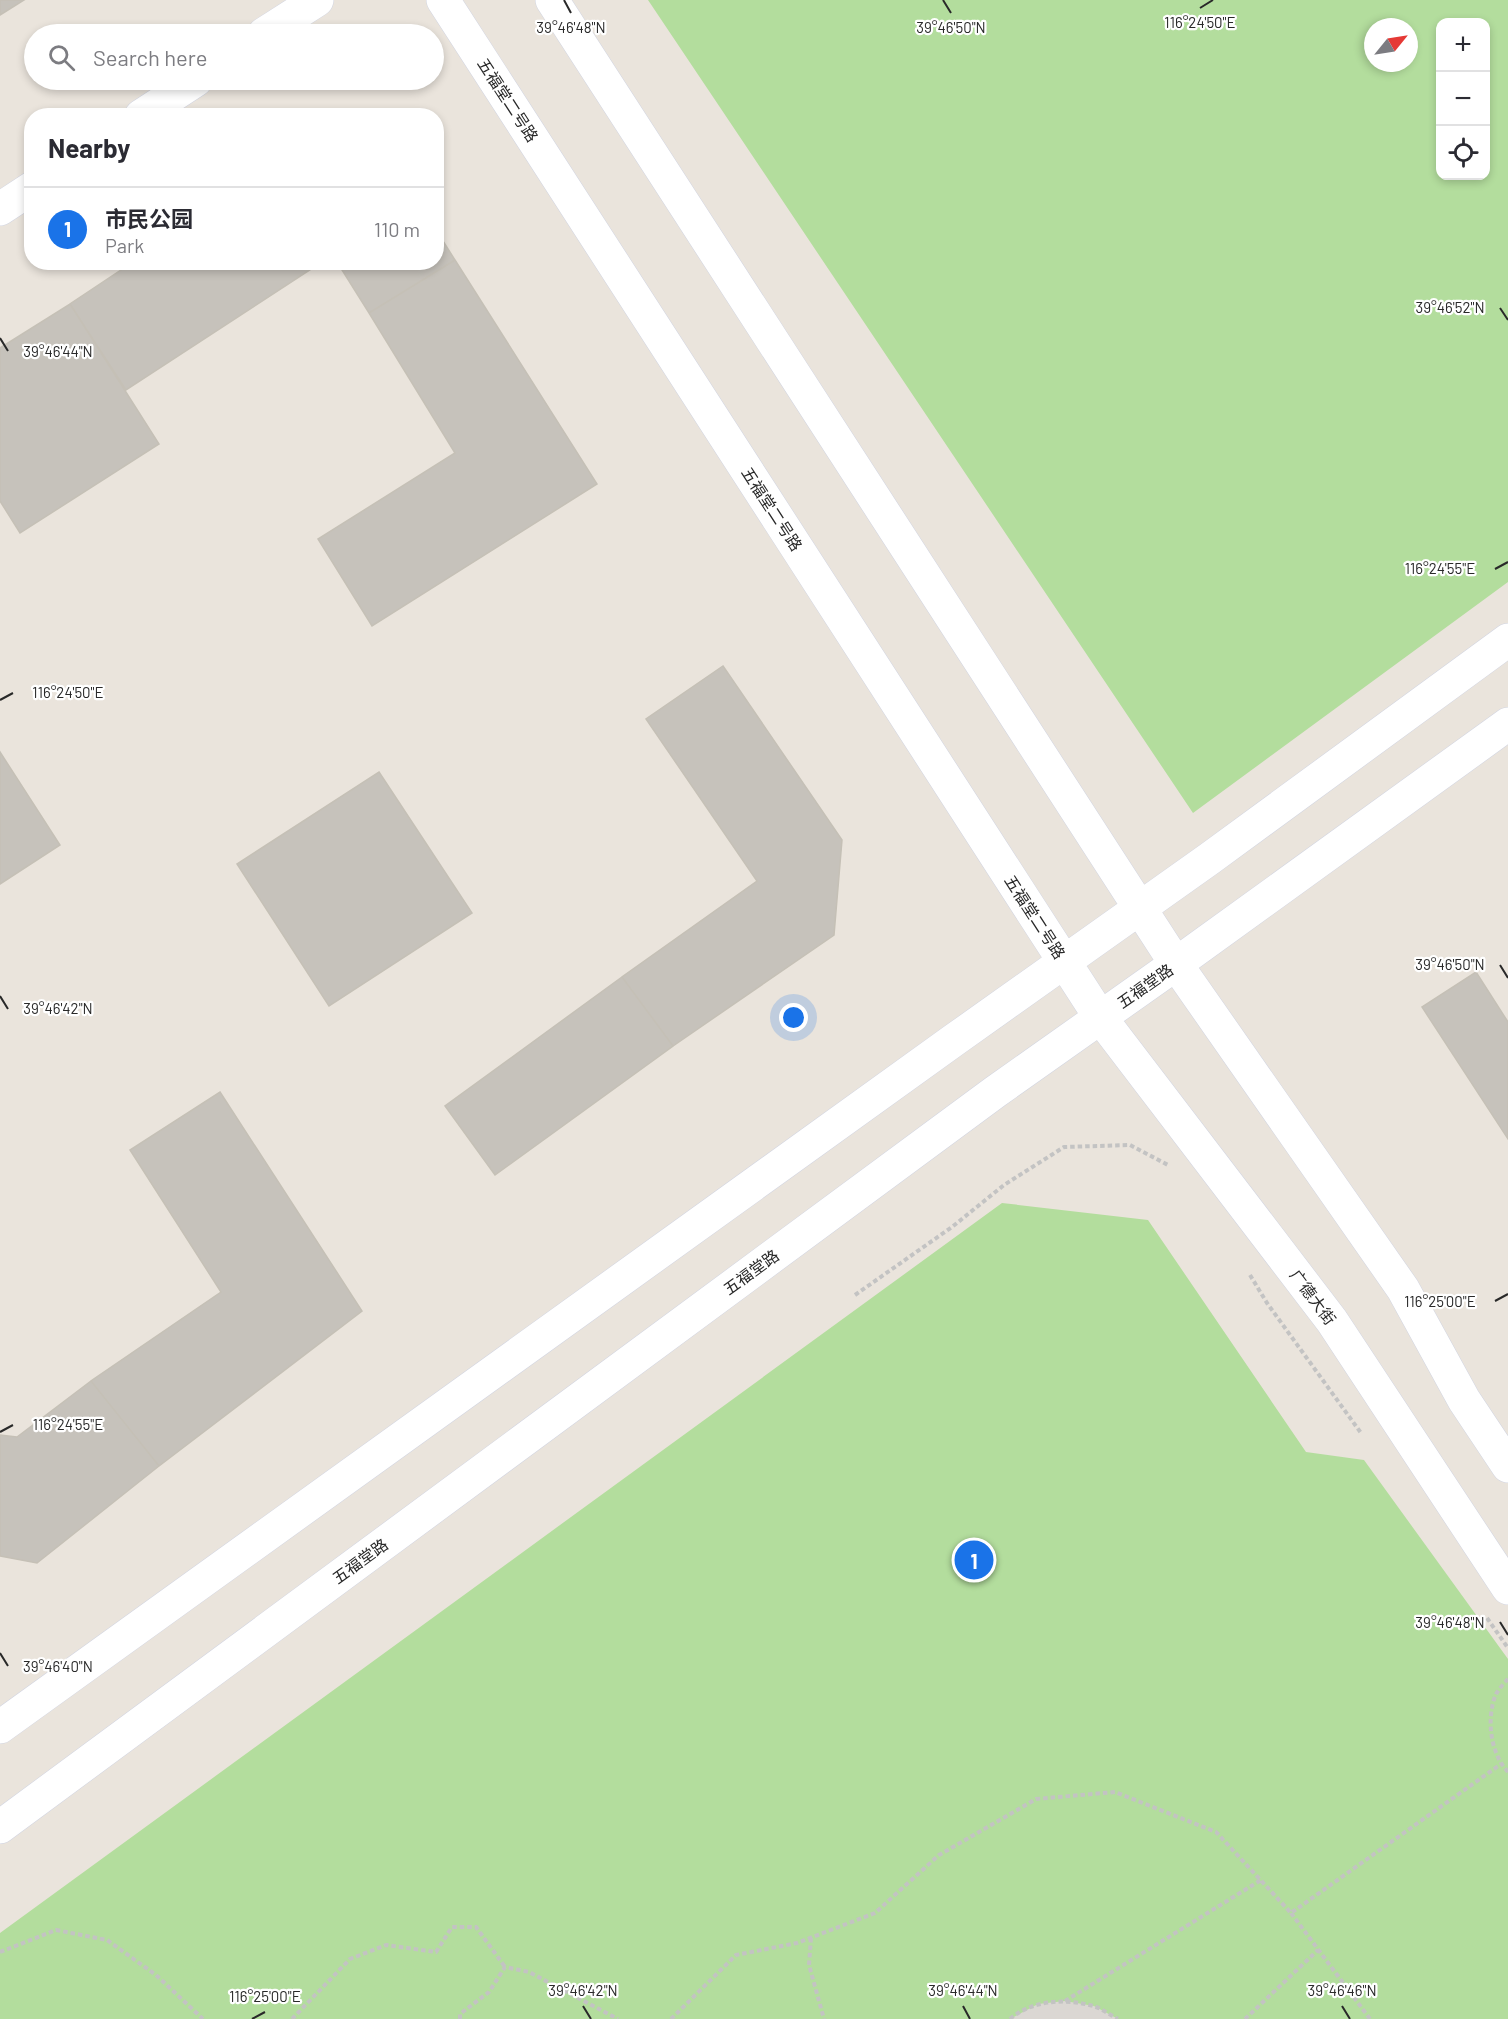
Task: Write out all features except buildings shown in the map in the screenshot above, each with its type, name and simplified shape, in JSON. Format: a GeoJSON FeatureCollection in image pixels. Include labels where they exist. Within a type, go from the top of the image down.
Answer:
{"type":"FeatureCollection","features":[{"type":"Feature","properties":{"kind":"main road"},"geometry":{"type":"LineString","coordinates":[[280,24],[317,0]]}},
{"type":"Feature","properties":{"kind":"main road","name":"五福堂二号路"},"geometry":{"type":"LineString","coordinates":[[443,0],[1100,1017]]}},
{"type":"Feature","properties":{"kind":"main road"},"geometry":{"type":"LineString","coordinates":[[552,0],[1176,964],[1403,1288],[1464,1400],[1508,1466]]}},
{"type":"Feature","properties":{"kind":"main road"},"geometry":{"type":"LineString","coordinates":[[153,108],[181,90]]}},
{"type":"Feature","properties":{"kind":"main road"},"geometry":{"type":"LineString","coordinates":[[0,209],[24,193]]}},
{"type":"Feature","properties":{"kind":"main road"},"geometry":{"type":"LineString","coordinates":[[0,1728],[1140,908],[1508,640]]}},
{"type":"Feature","properties":{"kind":"main road","name":"五福堂路"},"geometry":{"type":"LineString","coordinates":[[0,1827],[957,1120],[1508,724]]}},
{"type":"Feature","properties":{"kind":"main road","name":"广德大街"},"geometry":{"type":"LineString","coordinates":[[1100,1017],[1332,1321],[1508,1588]]}},
{"type":"Feature","properties":{"kind":"path"},"geometry":{"type":"LineString","coordinates":[[855,1296],[952,1227],[1004,1185],[1064,1147],[1130,1144],[1175,1168]]}},
{"type":"Feature","properties":{"kind":"path"},"geometry":{"type":"LineString","coordinates":[[1248,1273],[1367,1442]]}},
{"type":"Feature","properties":{"kind":"path"},"geometry":{"type":"LineString","coordinates":[[1481,1609],[1508,1648]]}},
{"type":"Feature","properties":{"kind":"path"},"geometry":{"type":"LineString","coordinates":[[1508,1679],[1496,1694],[1491,1719],[1495,1749],[1501,1764],[1508,1772]]}},
{"type":"Feature","properties":{"kind":"path"},"geometry":{"type":"LineString","coordinates":[[1291,1913],[1501,1764]]}},
{"type":"Feature","properties":{"kind":"path"},"geometry":{"type":"LineString","coordinates":[[671,2019],[736,1955],[797,1943],[874,1913],[939,1855],[1036,1799],[1115,1792],[1216,1832],[1291,1913],[1370,2019]]}},
{"type":"Feature","properties":{"kind":"path"},"geometry":{"type":"LineString","coordinates":[[1065,2001],[1261,1880]]}},
{"type":"Feature","properties":{"kind":"path"},"geometry":{"type":"LineString","coordinates":[[292,2019],[350,1959],[386,1945],[436,1952],[452,1927],[476,1927],[505,1966],[529,1972],[618,2019]]}},
{"type":"Feature","properties":{"kind":"path"},"geometry":{"type":"LineString","coordinates":[[0,1952],[56,1929],[107,1940],[156,1975],[203,2019]]}},
{"type":"Feature","properties":{"kind":"path"},"geometry":{"type":"LineString","coordinates":[[811,1938],[809,1965],[824,2019]]}},
{"type":"Feature","properties":{"kind":"path"},"geometry":{"type":"LineString","coordinates":[[1245,2019],[1318,1950]]}},
{"type":"Feature","properties":{"kind":"path"},"geometry":{"type":"LineString","coordinates":[[460,2019],[460,2014],[489,1992],[505,1966]]}},
{"type":"Feature","properties":{"kind":"path"},"geometry":{"type":"LineString","coordinates":[[1010,2019],[1038,2004],[1065,2001],[1094,2006],[1118,2019]]}},
{"type":"Feature","properties":{"kind":"green space"},"geometry":{"type":"Polygon","coordinates":[[[648,0],[1508,0],[1508,582],[1193,813],[648,0]]]}},
{"type":"Feature","properties":{"kind":"green space"},"geometry":{"type":"Polygon","coordinates":[[[1002,1203],[1148,1220],[1306,1452],[1364,1460],[1508,1659],[1508,2019],[0,2019],[0,1933],[1002,1203]]]}},
{"type":"Feature","properties":{"kind":"shaded area"},"geometry":{"type":"Polygon","coordinates":[[[1065,2001],[1094,2006],[1118,2019],[1010,2019],[1038,2004],[1065,2001]]]}},
{"type":"Feature","properties":{"kind":"place","name":"市民公园"},"geometry":{"type":"Point","coordinates":[974,1560]}}]}
